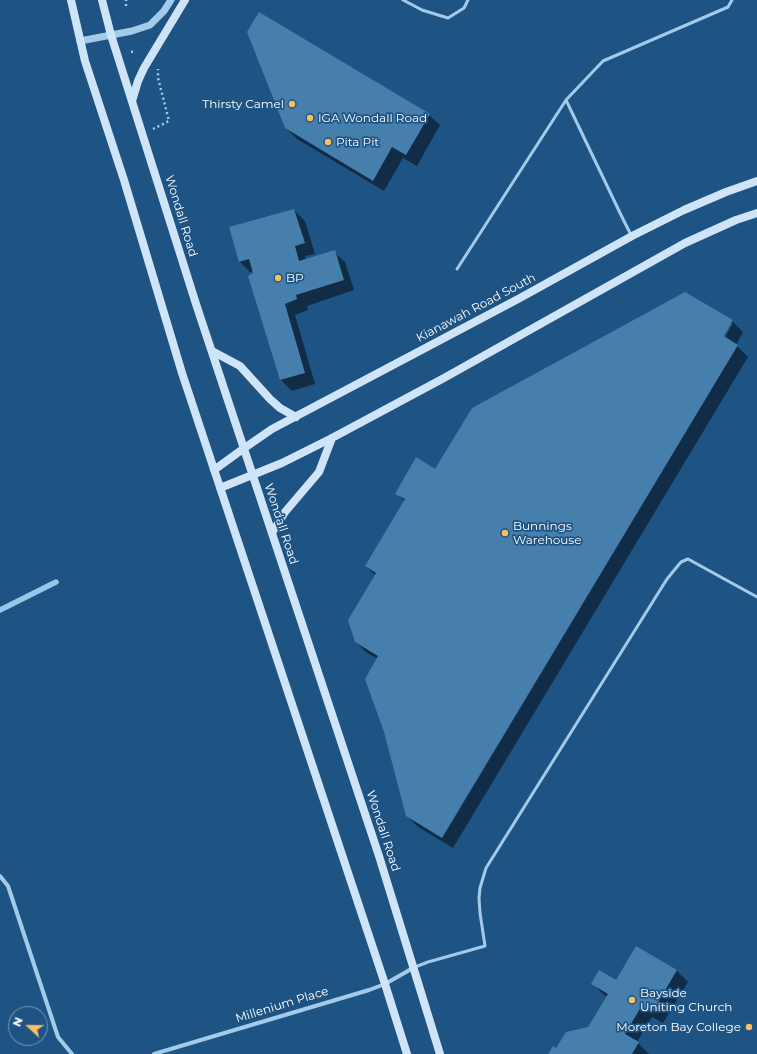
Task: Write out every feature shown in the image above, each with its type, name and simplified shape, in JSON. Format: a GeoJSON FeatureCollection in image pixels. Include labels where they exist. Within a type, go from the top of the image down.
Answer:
{"type":"FeatureCollection","features":[{"type":"Feature","properties":{"kind":"main road"},"geometry":{"type":"LineString","coordinates":[[71,0],[85,61],[124,180],[182,373],[407,1054]]}},
{"type":"Feature","properties":{"kind":"main road","name":"Wondall Road"},"geometry":{"type":"LineString","coordinates":[[102,0],[111,35],[142,134],[243,449],[253,475],[379,856],[440,1054]]}},
{"type":"Feature","properties":{"kind":"main road"},"geometry":{"type":"LineString","coordinates":[[132,101],[144,68],[185,0]]}},
{"type":"Feature","properties":{"kind":"main road","name":"Kianawah Road South"},"geometry":{"type":"LineString","coordinates":[[214,470],[272,429],[492,313],[632,236],[684,210],[726,192],[757,181]]}},
{"type":"Feature","properties":{"kind":"main road"},"geometry":{"type":"LineString","coordinates":[[220,488],[282,463],[332,438],[444,378],[685,242],[736,220],[757,213]]}},
{"type":"Feature","properties":{"kind":"main road"},"geometry":{"type":"LineString","coordinates":[[212,351],[240,366],[270,399],[280,408],[296,417]]}},
{"type":"Feature","properties":{"kind":"main road"},"geometry":{"type":"LineString","coordinates":[[272,533],[285,512],[319,472],[332,438]]}},
{"type":"Feature","properties":{"kind":"street"},"geometry":{"type":"LineString","coordinates":[[80,41],[132,31],[150,25],[164,11],[171,0]]}},
{"type":"Feature","properties":{"kind":"street"},"geometry":{"type":"LineString","coordinates":[[0,876],[8,886],[58,1037],[72,1054]]}},
{"type":"Feature","properties":{"kind":"street","name":"Millenium Place"},"geometry":{"type":"LineString","coordinates":[[154,1054],[369,990],[385,984],[413,968]]}},
{"type":"Feature","properties":{"kind":"lane"},"geometry":{"type":"LineString","coordinates":[[403,0],[422,10],[448,18],[464,8],[468,0]]}},
{"type":"Feature","properties":{"kind":"lane"},"geometry":{"type":"LineString","coordinates":[[457,269],[566,100],[603,61],[728,6],[732,0]]}},
{"type":"Feature","properties":{"kind":"lane"},"geometry":{"type":"LineString","coordinates":[[566,100],[620,215],[632,236]]}},
{"type":"Feature","properties":{"kind":"lane"},"geometry":{"type":"LineString","coordinates":[[413,968],[428,962],[485,946],[479,898],[480,888],[486,868],[667,579],[681,562],[688,559],[757,597]]}},
{"type":"Feature","properties":{"kind":"path"},"geometry":{"type":"LineString","coordinates":[[126,0],[126,6]]}},
{"type":"Feature","properties":{"kind":"path"},"geometry":{"type":"LineString","coordinates":[[131,52],[136,51]]}},
{"type":"Feature","properties":{"kind":"path"},"geometry":{"type":"LineString","coordinates":[[142,134],[170,121],[158,78],[158,70],[162,64]]}},
{"type":"Feature","properties":{"kind":"building"},"geometry":{"type":"Polygon","coordinates":[[[259,12],[430,114],[406,155],[392,147],[373,181],[285,128],[247,32],[259,12]]]}},
{"type":"Feature","properties":{"kind":"building"},"geometry":{"type":"Polygon","coordinates":[[[294,209],[305,243],[295,246],[299,261],[335,250],[344,280],[296,295],[297,299],[285,304],[305,373],[280,380],[248,276],[253,273],[249,259],[239,262],[229,227],[294,209]]]}},
{"type":"Feature","properties":{"kind":"building","name":"Bunnings Warehouse"},"geometry":{"type":"Polygon","coordinates":[[[685,292],[733,320],[724,336],[738,345],[442,838],[406,816],[384,732],[365,679],[378,656],[355,642],[348,620],[376,573],[365,566],[405,499],[395,494],[416,457],[435,469],[472,408],[685,292]]]}},
{"type":"Feature","properties":{"kind":"building","name":"Bayside Uniting Church"},"geometry":{"type":"Polygon","coordinates":[[[636,946],[677,970],[652,1013],[641,1007],[625,1034],[639,1042],[632,1054],[548,1054],[553,1046],[556,1048],[566,1032],[588,1027],[608,994],[591,984],[599,970],[616,980],[636,946]]]}},
{"type":"Feature","properties":{"kind":"waterway"},"geometry":{"type":"LineString","coordinates":[[0,610],[56,582]]}},
{"type":"Feature","properties":{"kind":"place","name":"Thirsty Camel"},"geometry":{"type":"Point","coordinates":[292,104]}},
{"type":"Feature","properties":{"kind":"place","name":"IGA Wondall Road"},"geometry":{"type":"Point","coordinates":[310,118]}},
{"type":"Feature","properties":{"kind":"place","name":"Pita Pit"},"geometry":{"type":"Point","coordinates":[328,142]}},
{"type":"Feature","properties":{"kind":"place","name":"BP"},"geometry":{"type":"Point","coordinates":[278,278]}},
{"type":"Feature","properties":{"kind":"place","name":"Bunnings Warehouse"},"geometry":{"type":"Point","coordinates":[505,533]}},
{"type":"Feature","properties":{"kind":"place","name":"Bayside Uniting Church"},"geometry":{"type":"Point","coordinates":[632,1000]}},
{"type":"Feature","properties":{"kind":"place","name":"Moreton Bay College"},"geometry":{"type":"Point","coordinates":[749,1027]}}]}
